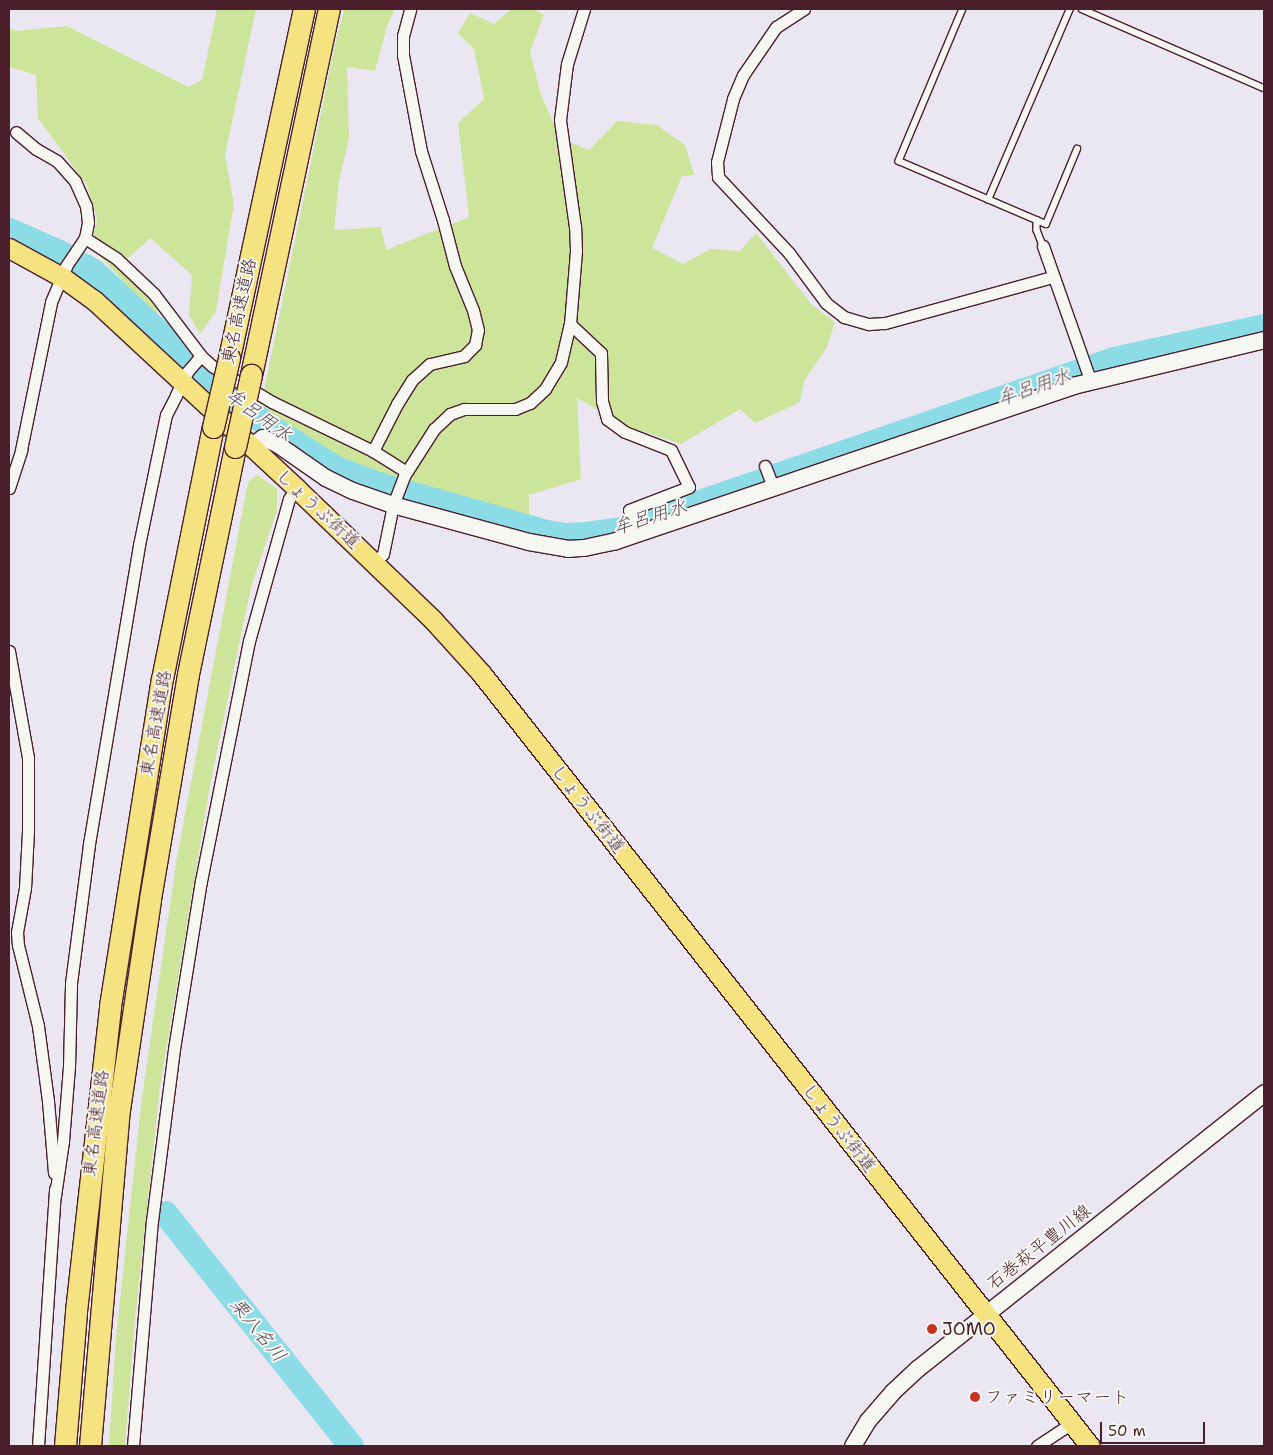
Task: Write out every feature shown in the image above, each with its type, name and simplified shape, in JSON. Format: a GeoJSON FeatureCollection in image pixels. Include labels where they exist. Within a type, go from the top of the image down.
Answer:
{"type":"FeatureCollection","features":[{"type":"Feature","properties":{"kind":"highway","name":"東名高速道路"},"geometry":{"type":"LineString","coordinates":[[65,1446],[76,1311],[110,1006],[162,679],[213,428],[304,9]]}},
{"type":"Feature","properties":{"kind":"highway","name":"東名高速道路"},"geometry":{"type":"LineString","coordinates":[[90,1446],[124,1081],[150,899],[188,674],[243,447],[251,375],[291,179],[329,9]]}},
{"type":"Feature","properties":{"kind":"main road","name":"しょうぶ街道"},"geometry":{"type":"LineString","coordinates":[[9,248],[64,272],[95,302],[184,377],[243,447],[296,488],[375,562],[433,620],[480,673],[1090,1446]]}},
{"type":"Feature","properties":{"kind":"street"},"geometry":{"type":"LineString","coordinates":[[373,451],[397,404],[412,380],[430,364],[464,356],[475,344],[478,330],[473,310],[455,266],[443,220],[421,151],[403,55],[403,36],[410,9]]}},
{"type":"Feature","properties":{"kind":"street"},"geometry":{"type":"LineString","coordinates":[[375,562],[383,554],[394,501],[405,474],[434,429],[450,414],[464,409],[515,409],[530,403],[545,390],[561,362],[570,324],[576,251],[575,227],[560,120],[567,64],[584,9]]}},
{"type":"Feature","properties":{"kind":"street"},"geometry":{"type":"LineString","coordinates":[[804,9],[776,27],[743,75],[733,98],[717,162],[718,177],[789,253],[826,303],[844,317],[869,324],[885,323],[1052,277]]}},
{"type":"Feature","properties":{"kind":"street"},"geometry":{"type":"LineString","coordinates":[[9,488],[21,450],[51,302],[64,272],[82,242],[88,222],[86,206],[74,181],[57,161],[36,149],[16,132]]}},
{"type":"Feature","properties":{"kind":"street"},"geometry":{"type":"LineString","coordinates":[[82,242],[117,259],[154,294],[199,358],[272,402],[373,451],[405,474]]}},
{"type":"Feature","properties":{"kind":"street"},"geometry":{"type":"LineString","coordinates":[[1043,246],[1052,277],[1088,374]]}},
{"type":"Feature","properties":{"kind":"street"},"geometry":{"type":"LineString","coordinates":[[570,324],[601,353],[602,401],[607,419],[625,432],[671,450],[689,486],[629,510],[637,531]]}},
{"type":"Feature","properties":{"kind":"street"},"geometry":{"type":"LineString","coordinates":[[243,447],[263,438],[277,444],[326,478],[353,491],[394,501],[529,542],[560,548],[584,548],[914,442],[1073,386],[1264,340]]}},
{"type":"Feature","properties":{"kind":"street"},"geometry":{"type":"LineString","coordinates":[[38,1446],[55,1196],[64,1141],[69,1067],[71,983],[91,834],[139,544],[166,415],[184,377],[199,358]]}},
{"type":"Feature","properties":{"kind":"street"},"geometry":{"type":"LineString","coordinates":[[765,466],[771,482]]}},
{"type":"Feature","properties":{"kind":"street"},"geometry":{"type":"LineString","coordinates":[[133,1446],[152,1221],[174,1049],[201,881],[227,740],[249,641],[289,499],[296,488]]}},
{"type":"Feature","properties":{"kind":"street"},"geometry":{"type":"LineString","coordinates":[[9,651],[28,758],[28,831],[25,888],[18,939],[38,1026],[48,1101],[55,1196]]}},
{"type":"Feature","properties":{"kind":"street","name":"石巻萩平豊川線"},"geometry":{"type":"LineString","coordinates":[[853,1446],[868,1421],[893,1392],[919,1368],[1264,1094]]}},
{"type":"Feature","properties":{"kind":"street"},"geometry":{"type":"LineString","coordinates":[[1037,1446],[1072,1423]]}},
{"type":"Feature","properties":{"kind":"lane"},"geometry":{"type":"LineString","coordinates":[[963,9],[899,161],[1046,224],[1077,149]]}},
{"type":"Feature","properties":{"kind":"lane"},"geometry":{"type":"LineString","coordinates":[[988,200],[1070,9]]}},
{"type":"Feature","properties":{"kind":"lane"},"geometry":{"type":"LineString","coordinates":[[1082,9],[1264,88]]}},
{"type":"Feature","properties":{"kind":"lane"},"geometry":{"type":"LineString","coordinates":[[1037,220],[1037,230],[1043,246]]}},
{"type":"Feature","properties":{"kind":"green space"},"geometry":{"type":"Polygon","coordinates":[[[217,9],[256,9],[225,155],[234,204],[216,311],[200,334],[189,315],[192,275],[150,238],[123,263],[155,303],[158,318],[91,247],[97,218],[87,185],[38,118],[36,75],[9,67],[9,28],[16,31],[67,26],[189,87],[202,80],[217,9]]]}},
{"type":"Feature","properties":{"kind":"green space"},"geometry":{"type":"Polygon","coordinates":[[[344,9],[395,9],[387,26],[375,71],[347,67],[349,138],[339,181],[334,230],[381,227],[386,250],[469,217],[458,123],[484,99],[474,49],[458,33],[470,13],[494,24],[511,9],[534,9],[544,15],[530,51],[540,92],[560,138],[589,150],[617,121],[657,125],[685,145],[694,175],[682,176],[652,248],[683,264],[710,249],[740,251],[756,233],[812,305],[835,322],[827,347],[804,381],[800,402],[755,423],[740,409],[681,444],[623,425],[577,398],[581,479],[529,495],[529,519],[352,463],[308,443],[272,418],[261,405],[344,9]]]}},
{"type":"Feature","properties":{"kind":"green space"},"geometry":{"type":"Polygon","coordinates":[[[257,475],[277,489],[277,510],[251,587],[210,785],[160,1087],[135,1320],[125,1446],[109,1446],[116,1337],[142,1097],[177,857],[248,482],[257,475]]]}},
{"type":"Feature","properties":{"kind":"waterway","name":"牟呂用水"},"geometry":{"type":"LineString","coordinates":[[9,230],[59,252],[93,271],[205,375],[269,426],[336,468],[378,484],[546,532],[566,535],[621,529],[1114,359],[1264,326]]}},
{"type":"Feature","properties":{"kind":"waterway","name":"栗八名川"},"geometry":{"type":"LineString","coordinates":[[165,1213],[351,1446]]}},
{"type":"Feature","properties":{"kind":"place","name":"JOMO"},"geometry":{"type":"Point","coordinates":[932,1329]}},
{"type":"Feature","properties":{"kind":"place","name":"ファミリーマート"},"geometry":{"type":"Point","coordinates":[975,1397]}}]}
